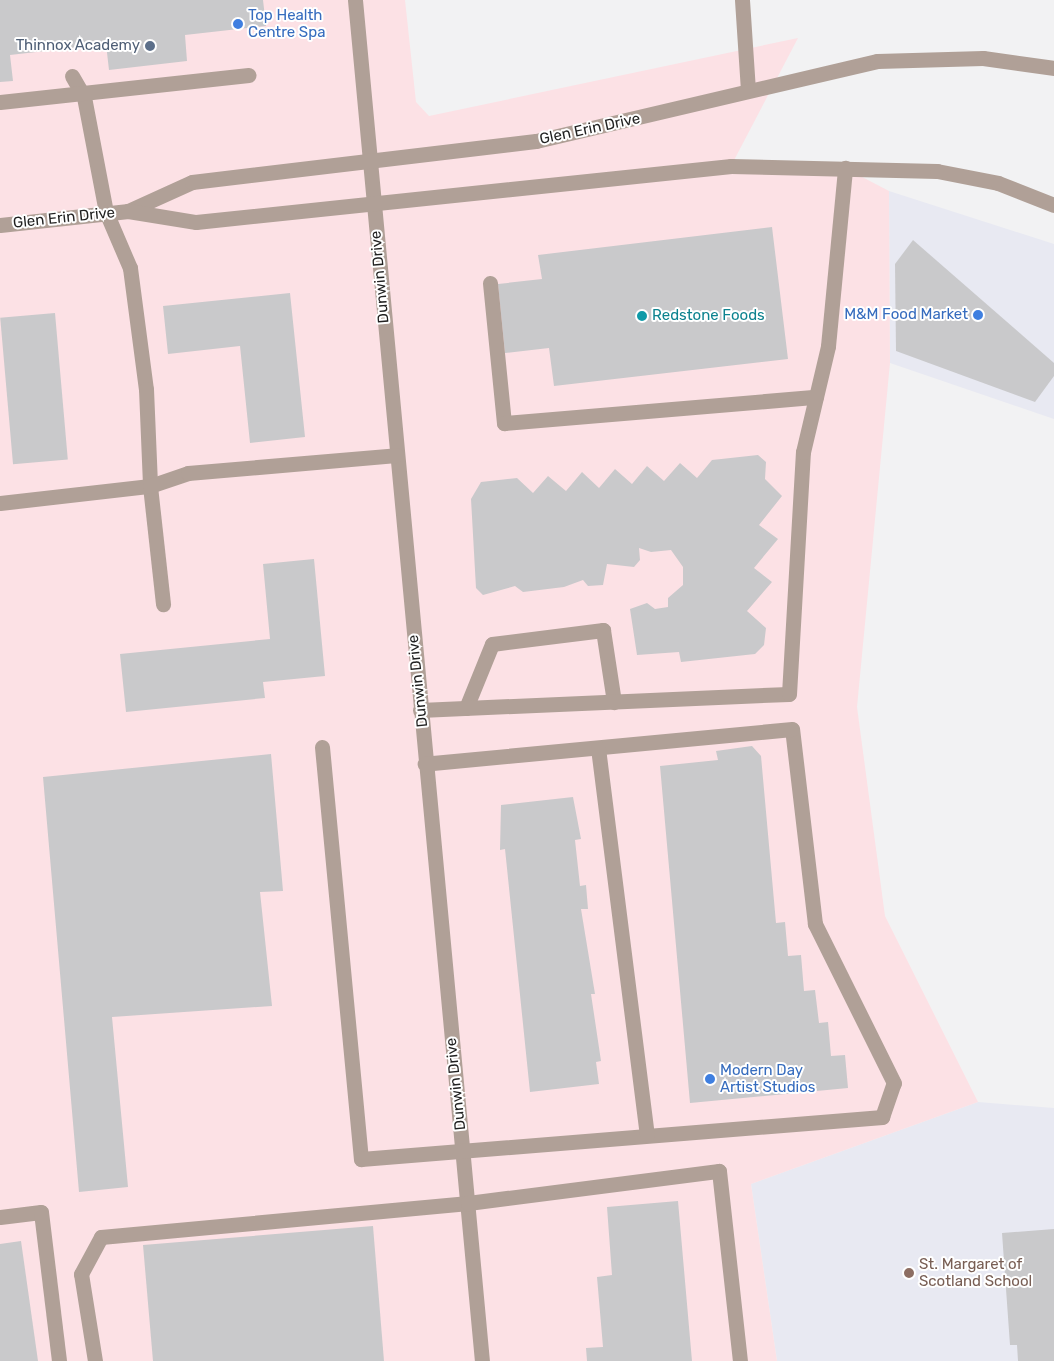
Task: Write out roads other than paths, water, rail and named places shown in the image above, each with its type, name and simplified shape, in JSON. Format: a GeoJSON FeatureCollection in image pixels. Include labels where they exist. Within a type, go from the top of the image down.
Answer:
{"type":"FeatureCollection","features":[{"type":"Feature","properties":{"kind":"street","name":"Dunwin Drive"},"geometry":{"type":"LineString","coordinates":[[355,0],[396,456],[482,1361]]}},
{"type":"Feature","properties":{"kind":"street"},"geometry":{"type":"LineString","coordinates":[[742,0],[748,90]]}},
{"type":"Feature","properties":{"kind":"street","name":"Glen Erin Drive"},"geometry":{"type":"LineString","coordinates":[[128,211],[192,182],[536,141],[689,108],[748,90],[825,71],[924,58],[983,58],[1054,68]]}},
{"type":"Feature","properties":{"kind":"street"},"geometry":{"type":"LineString","coordinates":[[0,102],[84,97],[249,75]]}},
{"type":"Feature","properties":{"kind":"street"},"geometry":{"type":"LineString","coordinates":[[72,76],[84,97],[106,212],[130,268],[146,389],[150,486],[163,604]]}},
{"type":"Feature","properties":{"kind":"street","name":"Glen Erin Drive"},"geometry":{"type":"LineString","coordinates":[[0,225],[128,211],[196,222],[373,205],[731,166],[937,171],[998,183],[1054,205]]}},
{"type":"Feature","properties":{"kind":"street"},"geometry":{"type":"LineString","coordinates":[[420,710],[789,694],[803,452],[828,346],[845,168]]}},
{"type":"Feature","properties":{"kind":"street"},"geometry":{"type":"LineString","coordinates":[[490,283],[504,422],[816,397]]}},
{"type":"Feature","properties":{"kind":"street"},"geometry":{"type":"LineString","coordinates":[[0,503],[150,486],[188,473],[396,456]]}},
{"type":"Feature","properties":{"kind":"street"},"geometry":{"type":"LineString","coordinates":[[466,708],[492,644],[603,630],[614,702]]}},
{"type":"Feature","properties":{"kind":"street"},"geometry":{"type":"LineString","coordinates":[[322,748],[361,1158],[882,1117],[894,1083],[815,924],[792,729],[426,764]]}},
{"type":"Feature","properties":{"kind":"street"},"geometry":{"type":"LineString","coordinates":[[598,748],[647,1135]]}},
{"type":"Feature","properties":{"kind":"street"},"geometry":{"type":"LineString","coordinates":[[95,1361],[81,1274],[101,1237],[468,1203],[719,1171],[740,1361]]}},
{"type":"Feature","properties":{"kind":"street"},"geometry":{"type":"LineString","coordinates":[[0,1217],[41,1212],[59,1361]]}},
{"type":"Feature","properties":{"kind":"place","name":"Top Health Centre Spa"},"geometry":{"type":"Point","coordinates":[238,24]}},
{"type":"Feature","properties":{"kind":"place","name":"Thinnox Academy"},"geometry":{"type":"Point","coordinates":[150,46]}},
{"type":"Feature","properties":{"kind":"place","name":"M&M Food Market"},"geometry":{"type":"Point","coordinates":[978,315]}},
{"type":"Feature","properties":{"kind":"place","name":"Redstone Foods"},"geometry":{"type":"Point","coordinates":[642,316]}},
{"type":"Feature","properties":{"kind":"place","name":"Modern Day Artist Studios"},"geometry":{"type":"Point","coordinates":[710,1079]}},
{"type":"Feature","properties":{"kind":"place","name":"St. Margaret of Scotland School"},"geometry":{"type":"Point","coordinates":[909,1273]}}]}
